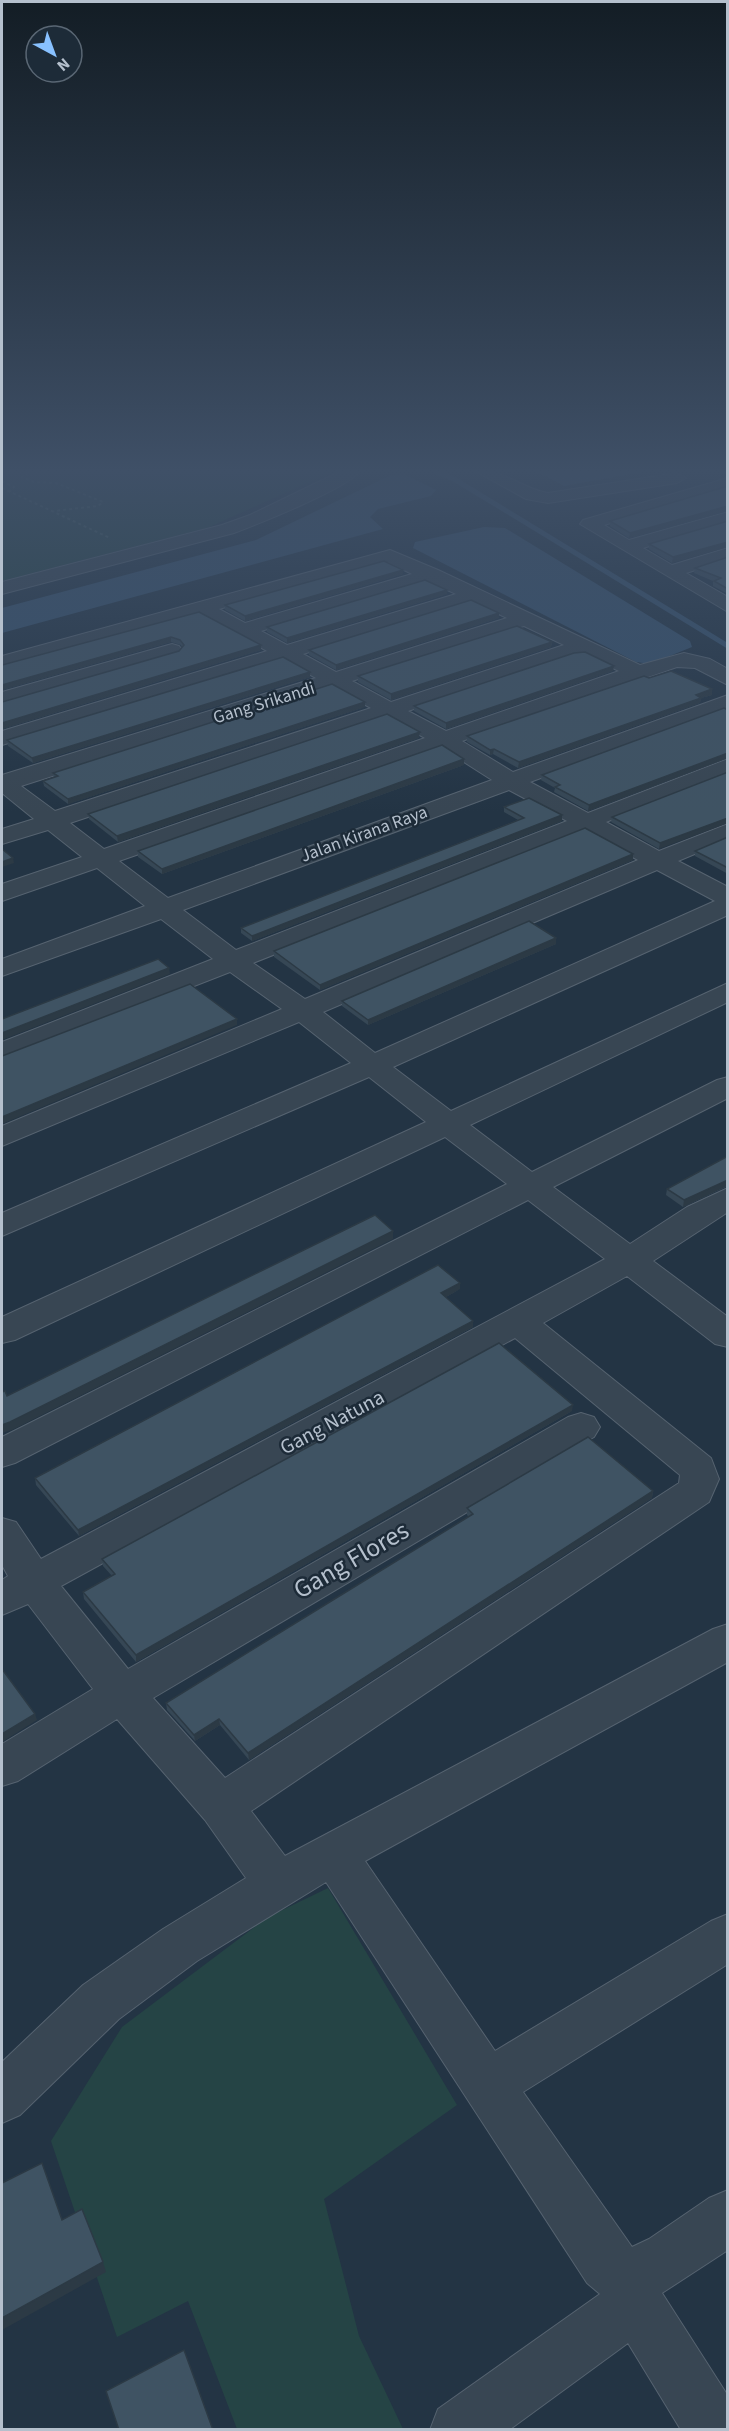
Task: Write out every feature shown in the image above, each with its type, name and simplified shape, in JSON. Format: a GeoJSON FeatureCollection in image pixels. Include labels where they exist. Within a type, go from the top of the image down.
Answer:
{"type":"FeatureCollection","features":[{"type":"Feature","properties":{"kind":"street"},"geometry":{"type":"LineString","coordinates":[[2,662],[280,585]]}},
{"type":"Feature","properties":{"kind":"street"},"geometry":{"type":"LineString","coordinates":[[243,630],[393,585]]}},
{"type":"Feature","properties":{"kind":"street"},"geometry":{"type":"LineString","coordinates":[[455,585],[638,672]]}},
{"type":"Feature","properties":{"kind":"street"},"geometry":{"type":"LineString","coordinates":[[698,585],[724,600]]}},
{"type":"Feature","properties":{"kind":"street"},"geometry":{"type":"LineString","coordinates":[[2,738],[475,595]]}},
{"type":"Feature","properties":{"kind":"street"},"geometry":{"type":"LineString","coordinates":[[203,608],[728,898]]}},
{"type":"Feature","properties":{"kind":"street","name":"Gang Srikandi"},"geometry":{"type":"LineString","coordinates":[[2,783],[334,681],[526,619]]}},
{"type":"Feature","properties":{"kind":"street"},"geometry":{"type":"LineString","coordinates":[[131,626],[209,674]]}},
{"type":"Feature","properties":{"kind":"street"},"geometry":{"type":"LineString","coordinates":[[2,837],[582,645]]}},
{"type":"Feature","properties":{"kind":"street"},"geometry":{"type":"LineString","coordinates":[[2,699],[172,650]]}},
{"type":"Feature","properties":{"kind":"street"},"geometry":{"type":"LineString","coordinates":[[2,893],[638,672],[692,658],[728,679]]}},
{"type":"Feature","properties":{"kind":"street","name":"Jalan Kirana Raya"},"geometry":{"type":"LineString","coordinates":[[2,968],[728,701]]}},
{"type":"Feature","properties":{"kind":"street"},"geometry":{"type":"LineString","coordinates":[[2,1052],[728,766]]}},
{"type":"Feature","properties":{"kind":"street"},"geometry":{"type":"LineString","coordinates":[[2,783],[103,858],[232,961],[302,1010],[448,1124],[532,1185],[728,1335]]}},
{"type":"Feature","properties":{"kind":"street"},"geometry":{"type":"LineString","coordinates":[[2,1137],[728,831]]}},
{"type":"Feature","properties":{"kind":"street"},"geometry":{"type":"LineString","coordinates":[[2,1225],[372,1065],[728,905]]}},
{"type":"Feature","properties":{"kind":"street"},"geometry":{"type":"LineString","coordinates":[[2,1331],[728,991]]}},
{"type":"Feature","properties":{"kind":"street"},"geometry":{"type":"LineString","coordinates":[[2,1453],[728,1086]]}},
{"type":"Feature","properties":{"kind":"street","name":"Gang Natuna"},"geometry":{"type":"LineString","coordinates":[[18,1591],[629,1261],[699,1214],[728,1198]]}},
{"type":"Feature","properties":{"kind":"street"},"geometry":{"type":"LineString","coordinates":[[221,1806],[695,1492],[700,1479],[697,1468],[518,1321]]}},
{"type":"Feature","properties":{"kind":"street","name":"Gang Flores"},"geometry":{"type":"LineString","coordinates":[[2,1767],[122,1694],[581,1427]]}},
{"type":"Feature","properties":{"kind":"street"},"geometry":{"type":"LineString","coordinates":[[2,1533],[18,1591],[122,1694],[221,1806],[278,1884]]}},
{"type":"Feature","properties":{"kind":"street"},"geometry":{"type":"LineString","coordinates":[[2,2097],[102,2002],[180,1945],[278,1884],[728,1641]]}},
{"type":"Feature","properties":{"kind":"street"},"geometry":{"type":"LineString","coordinates":[[334,1854],[625,2287],[715,2430]]}},
{"type":"Feature","properties":{"kind":"street"},"geometry":{"type":"LineString","coordinates":[[488,2084],[728,1938]]}},
{"type":"Feature","properties":{"kind":"street"},"geometry":{"type":"LineString","coordinates":[[459,2430],[625,2287],[629,2275],[646,2273],[728,2217]]}},
{"type":"Feature","properties":{"kind":"green space"},"geometry":{"type":"Polygon","coordinates":[[[328,1888],[457,2105],[324,2199],[359,2336],[403,2429],[237,2429],[188,2301],[117,2337],[51,2141],[122,2027],[268,1917],[328,1888]]]}},
{"type":"Feature","properties":{"kind":"water"},"geometry":{"type":"Polygon","coordinates":[[[86,585],[176,585],[2,633],[2,608],[86,585]]]}},
{"type":"Feature","properties":{"kind":"water"},"geometry":{"type":"Polygon","coordinates":[[[486,585],[599,585],[690,641],[692,647],[650,664],[636,662],[486,585]]]}},
{"type":"Feature","properties":{"kind":"building"},"geometry":{"type":"Polygon","coordinates":[[[296,585],[350,585],[245,616],[225,605],[296,585]]]}},
{"type":"Feature","properties":{"kind":"building"},"geometry":{"type":"Polygon","coordinates":[[[407,585],[437,585],[447,590],[287,638],[267,627],[407,585]]]}},
{"type":"Feature","properties":{"kind":"building"},"geometry":{"type":"Polygon","coordinates":[[[471,600],[499,613],[336,665],[309,650],[471,600]]]}},
{"type":"Feature","properties":{"kind":"building"},"geometry":{"type":"Polygon","coordinates":[[[199,612],[261,645],[2,723],[2,702],[179,651],[184,645],[180,640],[171,637],[2,685],[2,665],[199,612]]]}},
{"type":"Feature","properties":{"kind":"building"},"geometry":{"type":"Polygon","coordinates":[[[517,626],[552,642],[391,694],[358,676],[517,626]]]}},
{"type":"Feature","properties":{"kind":"building"},"geometry":{"type":"Polygon","coordinates":[[[585,652],[614,666],[446,723],[414,706],[574,653],[585,652]]]}},
{"type":"Feature","properties":{"kind":"building"},"geometry":{"type":"Polygon","coordinates":[[[283,657],[310,672],[32,758],[7,740],[283,657]]]}},
{"type":"Feature","properties":{"kind":"building"},"geometry":{"type":"Polygon","coordinates":[[[671,671],[712,689],[696,695],[701,698],[519,762],[494,749],[490,750],[467,736],[644,676],[649,678],[671,671]]]}},
{"type":"Feature","properties":{"kind":"building"},"geometry":{"type":"Polygon","coordinates":[[[332,684],[365,702],[68,799],[43,781],[58,776],[53,773],[332,684]]]}},
{"type":"Feature","properties":{"kind":"building"},"geometry":{"type":"Polygon","coordinates":[[[724,708],[728,710],[728,753],[589,805],[555,787],[560,785],[542,775],[724,708]]]}},
{"type":"Feature","properties":{"kind":"building"},"geometry":{"type":"Polygon","coordinates":[[[387,714],[420,732],[117,836],[88,814],[387,714]]]}},
{"type":"Feature","properties":{"kind":"building"},"geometry":{"type":"Polygon","coordinates":[[[442,745],[464,759],[162,869],[138,851],[442,745]]]}},
{"type":"Feature","properties":{"kind":"building"},"geometry":{"type":"Polygon","coordinates":[[[728,772],[728,818],[660,843],[612,817],[728,772]]]}},
{"type":"Feature","properties":{"kind":"building"},"geometry":{"type":"Polygon","coordinates":[[[529,798],[562,815],[252,936],[241,928],[524,818],[504,807],[529,798]]]}},
{"type":"Feature","properties":{"kind":"building"},"geometry":{"type":"Polygon","coordinates":[[[585,828],[633,854],[320,985],[274,951],[585,828]]]}},
{"type":"Feature","properties":{"kind":"building"},"geometry":{"type":"Polygon","coordinates":[[[728,837],[728,868],[695,851],[728,837]]]}},
{"type":"Feature","properties":{"kind":"building"},"geometry":{"type":"Polygon","coordinates":[[[2,849],[13,858],[2,862],[2,849]]]}},
{"type":"Feature","properties":{"kind":"building"},"geometry":{"type":"Polygon","coordinates":[[[529,921],[556,938],[368,1020],[342,1001],[529,921]]]}},
{"type":"Feature","properties":{"kind":"building"},"geometry":{"type":"Polygon","coordinates":[[[158,959],[169,968],[2,1033],[2,1019],[158,959]]]}},
{"type":"Feature","properties":{"kind":"building"},"geometry":{"type":"Polygon","coordinates":[[[190,984],[237,1019],[2,1117],[2,1056],[190,984]]]}},
{"type":"Feature","properties":{"kind":"building"},"geometry":{"type":"Polygon","coordinates":[[[728,1156],[728,1180],[684,1200],[667,1189],[728,1156]]]}},
{"type":"Feature","properties":{"kind":"building"},"geometry":{"type":"Polygon","coordinates":[[[375,1215],[393,1231],[2,1425],[2,1392],[5,1391],[7,1396],[375,1215]]]}},
{"type":"Feature","properties":{"kind":"building"},"geometry":{"type":"Polygon","coordinates":[[[438,1265],[460,1283],[441,1293],[473,1321],[78,1530],[35,1478],[438,1265]]]}},
{"type":"Feature","properties":{"kind":"building"},"geometry":{"type":"Polygon","coordinates":[[[499,1343],[573,1405],[136,1655],[83,1592],[115,1574],[102,1559],[499,1343]]]}},
{"type":"Feature","properties":{"kind":"building"},"geometry":{"type":"Polygon","coordinates":[[[588,1437],[653,1491],[248,1753],[219,1719],[194,1735],[166,1703],[473,1514],[467,1508],[588,1437]]]}},
{"type":"Feature","properties":{"kind":"building"},"geometry":{"type":"Polygon","coordinates":[[[2,1669],[35,1714],[2,1734],[2,1669]]]}},
{"type":"Feature","properties":{"kind":"building"},"geometry":{"type":"Polygon","coordinates":[[[42,2163],[62,2220],[82,2209],[103,2262],[2,2318],[2,2183],[42,2163]]]}},
{"type":"Feature","properties":{"kind":"building"},"geometry":{"type":"Polygon","coordinates":[[[184,2350],[213,2430],[119,2430],[106,2391],[184,2350]]]}},
{"type":"Feature","properties":{"kind":"waterway"},"geometry":{"type":"LineString","coordinates":[[629,585],[728,646]]}}]}
